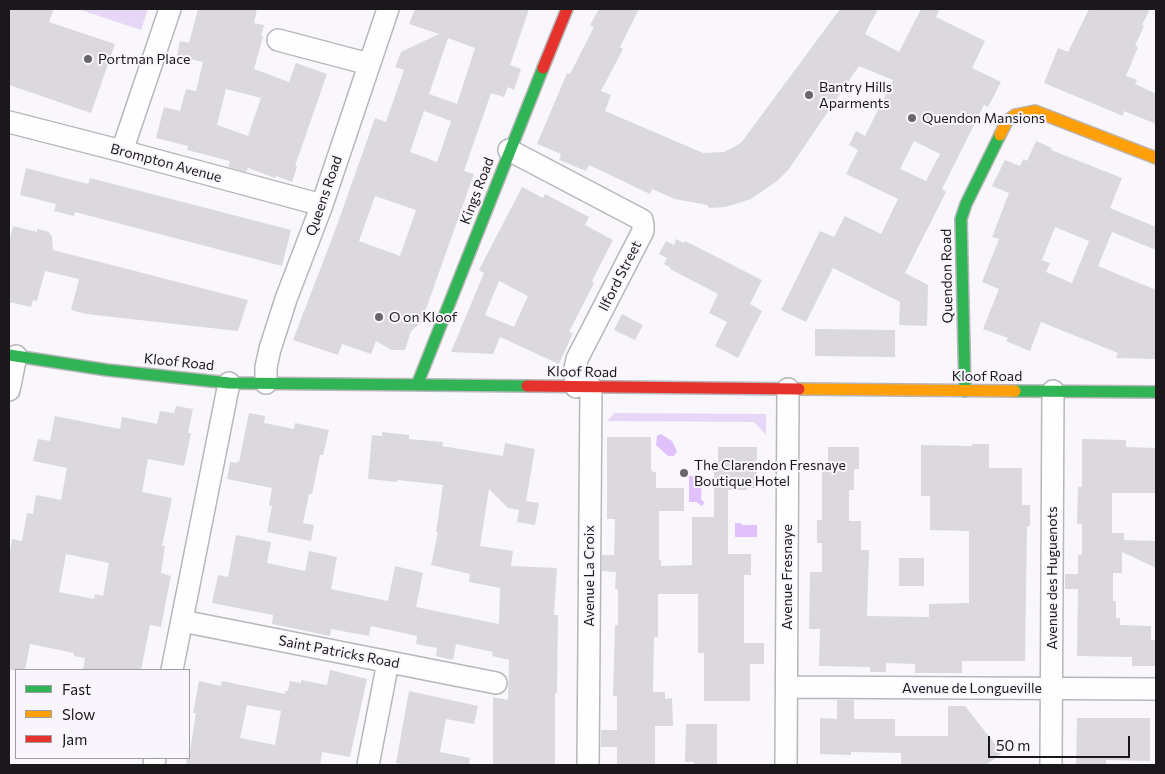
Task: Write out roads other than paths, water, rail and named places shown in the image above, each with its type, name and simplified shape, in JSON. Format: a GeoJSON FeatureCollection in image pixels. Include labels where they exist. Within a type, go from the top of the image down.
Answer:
{"type":"FeatureCollection","features":[{"type":"Feature","properties":{"kind":"main road","name":"Kings Road"},"geometry":{"type":"LineString","coordinates":[[417,385],[509,150],[567,9]]}},
{"type":"Feature","properties":{"kind":"main road","name":"Quendon Road"},"geometry":{"type":"LineString","coordinates":[[965,391],[961,220],[966,204],[1007,122],[1020,113],[1035,111],[1156,158]]}},
{"type":"Feature","properties":{"kind":"main road","name":"Kloof Road"},"geometry":{"type":"LineString","coordinates":[[12,356],[108,370],[229,383],[1156,392]]}},
{"type":"Feature","properties":{"kind":"street"},"geometry":{"type":"LineString","coordinates":[[122,151],[170,9]]}},
{"type":"Feature","properties":{"kind":"street","name":"Queens Road"},"geometry":{"type":"LineString","coordinates":[[266,383],[266,368],[270,349],[281,315],[322,205],[388,9]]}},
{"type":"Feature","properties":{"kind":"street"},"geometry":{"type":"LineString","coordinates":[[278,40],[369,64]]}},
{"type":"Feature","properties":{"kind":"street","name":"Brompton Avenue"},"geometry":{"type":"LineString","coordinates":[[9,122],[322,205]]}},
{"type":"Feature","properties":{"kind":"street","name":"Ilford Street"},"geometry":{"type":"LineString","coordinates":[[509,150],[642,220],[644,225],[643,231],[576,359],[575,368],[583,387]]}},
{"type":"Feature","properties":{"kind":"street"},"geometry":{"type":"LineString","coordinates":[[9,390],[12,356]]}},
{"type":"Feature","properties":{"kind":"street"},"geometry":{"type":"LineString","coordinates":[[172,669],[229,383]]}},
{"type":"Feature","properties":{"kind":"street","name":"Avenue La Croix"},"geometry":{"type":"LineString","coordinates":[[583,387],[588,765]]}},
{"type":"Feature","properties":{"kind":"street","name":"Avenue Fresnaye"},"geometry":{"type":"LineString","coordinates":[[786,765],[788,389]]}},
{"type":"Feature","properties":{"kind":"street","name":"Avenue des Huguenots"},"geometry":{"type":"LineString","coordinates":[[1051,765],[1053,391]]}},
{"type":"Feature","properties":{"kind":"street","name":"Saint Patricks Road"},"geometry":{"type":"LineString","coordinates":[[182,621],[496,683]]}},
{"type":"Feature","properties":{"kind":"street"},"geometry":{"type":"LineString","coordinates":[[368,765],[388,662]]}},
{"type":"Feature","properties":{"kind":"street","name":"Avenue de Longueville"},"geometry":{"type":"LineString","coordinates":[[787,687],[1156,689]]}},
{"type":"Feature","properties":{"kind":"place","name":"Portman Place"},"geometry":{"type":"Point","coordinates":[88,59]}},
{"type":"Feature","properties":{"kind":"place","name":"Bantry Hills Aparments"},"geometry":{"type":"Point","coordinates":[809,95]}},
{"type":"Feature","properties":{"kind":"place","name":"Quendon Mansions"},"geometry":{"type":"Point","coordinates":[912,118]}},
{"type":"Feature","properties":{"kind":"place","name":"O on Kloof"},"geometry":{"type":"Point","coordinates":[379,317]}},
{"type":"Feature","properties":{"kind":"place","name":"The Clarendon Fresnaye Boutique Hotel"},"geometry":{"type":"Point","coordinates":[684,473]}}]}
